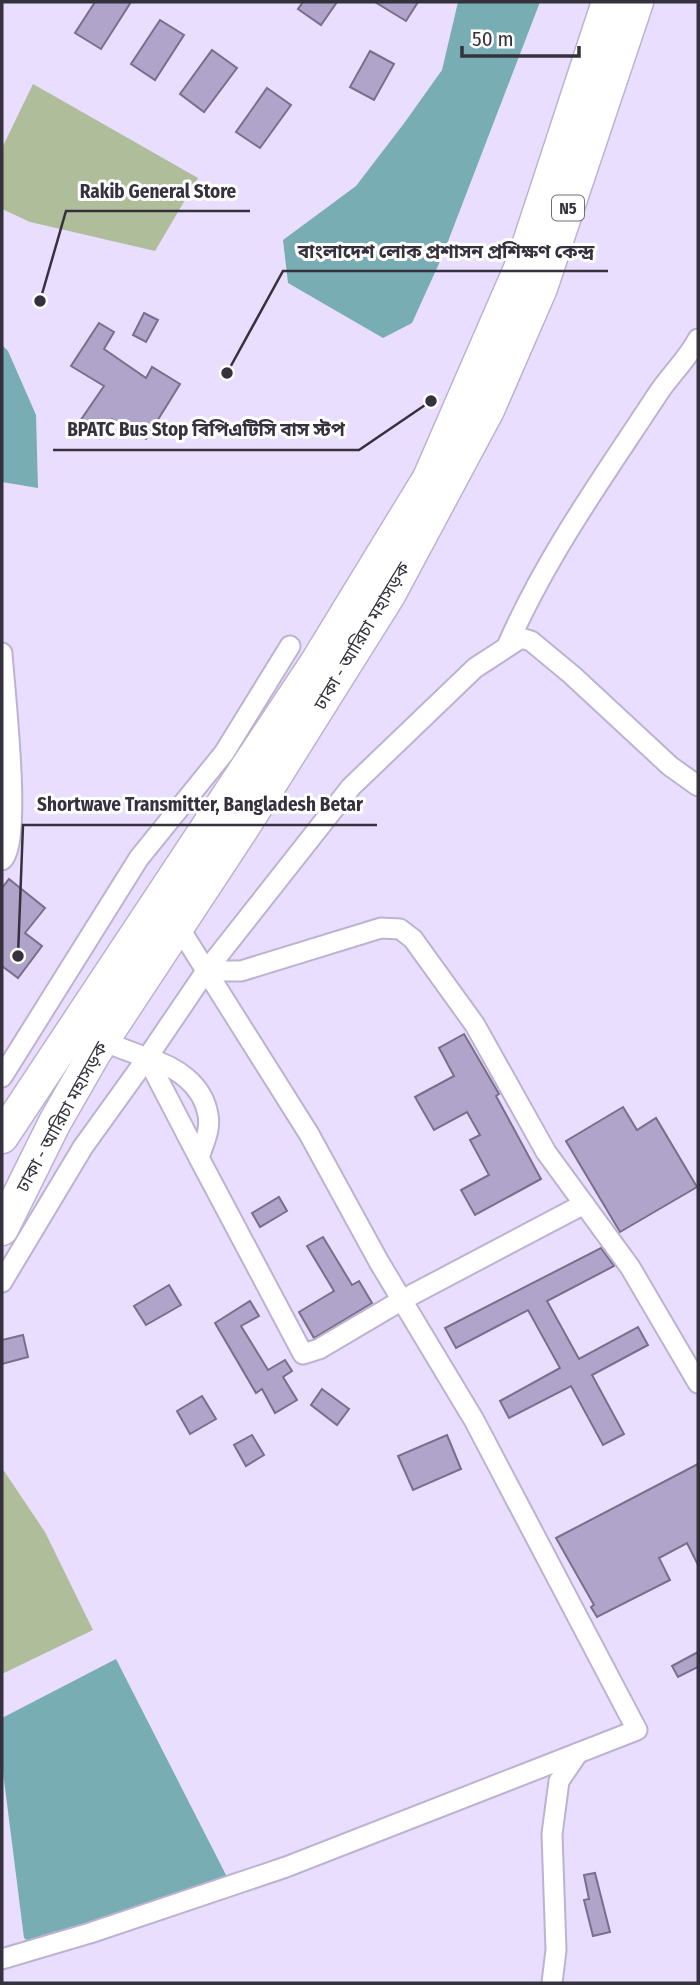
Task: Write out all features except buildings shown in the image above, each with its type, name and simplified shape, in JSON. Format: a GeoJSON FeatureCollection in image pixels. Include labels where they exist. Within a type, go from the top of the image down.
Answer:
{"type":"FeatureCollection","features":[{"type":"Feature","properties":{"kind":"highway","name":"ঢাকা - আরিচা মহাসড়ক"},"geometry":{"type":"LineString","coordinates":[[2,1137],[316,663],[429,478],[522,264],[608,2]]}},
{"type":"Feature","properties":{"kind":"highway","name":"ঢাকা - আরিচা মহাসড়ক"},"geometry":{"type":"LineString","coordinates":[[2,1229],[55,1122],[102,1041],[389,595],[488,410],[541,288],[637,2]]}},
{"type":"Feature","properties":{"kind":"street"},"geometry":{"type":"LineString","coordinates":[[508,644],[528,598],[567,533],[666,381],[691,353],[698,339]]}},
{"type":"Feature","properties":{"kind":"street"},"geometry":{"type":"LineString","coordinates":[[2,1282],[83,1147],[206,971],[351,787],[475,668],[508,644],[521,638],[531,641],[670,766],[698,786]]}},
{"type":"Feature","properties":{"kind":"street"},"geometry":{"type":"LineString","coordinates":[[2,1077],[139,858],[224,753],[290,646]]}},
{"type":"Feature","properties":{"kind":"street"},"geometry":{"type":"LineString","coordinates":[[2,653],[13,825],[7,856],[2,860]]}},
{"type":"Feature","properties":{"kind":"street"},"geometry":{"type":"LineString","coordinates":[[2,1959],[90,1933],[286,1867],[637,1730],[474,1420],[402,1300],[309,1134],[178,926]]}},
{"type":"Feature","properties":{"kind":"street"},"geometry":{"type":"LineString","coordinates":[[206,971],[241,971],[380,928],[400,929],[413,939],[475,1025],[546,1152],[630,1266],[698,1383]]}},
{"type":"Feature","properties":{"kind":"street"},"geometry":{"type":"LineString","coordinates":[[102,1041],[186,1074],[208,1114],[208,1127],[199,1158]]}},
{"type":"Feature","properties":{"kind":"street"},"geometry":{"type":"LineString","coordinates":[[147,1058],[299,1352],[308,1354],[319,1349],[402,1300],[584,1204]]}},
{"type":"Feature","properties":{"kind":"street"},"geometry":{"type":"LineString","coordinates":[[552,1983],[555,1950],[552,1834],[559,1781],[578,1753]]}},
{"type":"Feature","properties":{"kind":"shaded area"},"geometry":{"type":"Polygon","coordinates":[[[458,2],[540,2],[442,257],[412,323],[383,338],[288,283],[283,240],[356,186],[405,122],[442,70],[458,2]]]}},
{"type":"Feature","properties":{"kind":"shaded area"},"geometry":{"type":"Polygon","coordinates":[[[33,84],[198,178],[155,251],[30,222],[2,209],[2,148],[33,84]]]}},
{"type":"Feature","properties":{"kind":"shaded area"},"geometry":{"type":"Polygon","coordinates":[[[2,345],[8,351],[36,415],[38,488],[2,482],[2,345]]]}},
{"type":"Feature","properties":{"kind":"shaded area"},"geometry":{"type":"Polygon","coordinates":[[[2,1468],[45,1532],[93,1630],[2,1674],[2,1468]]]}},
{"type":"Feature","properties":{"kind":"shaded area"},"geometry":{"type":"Polygon","coordinates":[[[116,1659],[227,1877],[31,1943],[24,1938],[2,1764],[2,1718],[116,1659]]]}},
{"type":"Feature","properties":{"kind":"place","name":"Rakib General Store"},"geometry":{"type":"Point","coordinates":[40,301]}},
{"type":"Feature","properties":{"kind":"place","name":"বাংলাদেশ লোক প্রশাসন প্রশিক্ষণ কেন্দ্র"},"geometry":{"type":"Point","coordinates":[227,373]}},
{"type":"Feature","properties":{"kind":"place","name":"BPATC Bus Stop বিপিএটিসি বাস স্টপ"},"geometry":{"type":"Point","coordinates":[431,401]}},
{"type":"Feature","properties":{"kind":"place","name":"Shortwave Transmitter, Bangladesh Betar"},"geometry":{"type":"Point","coordinates":[18,956]}}]}
